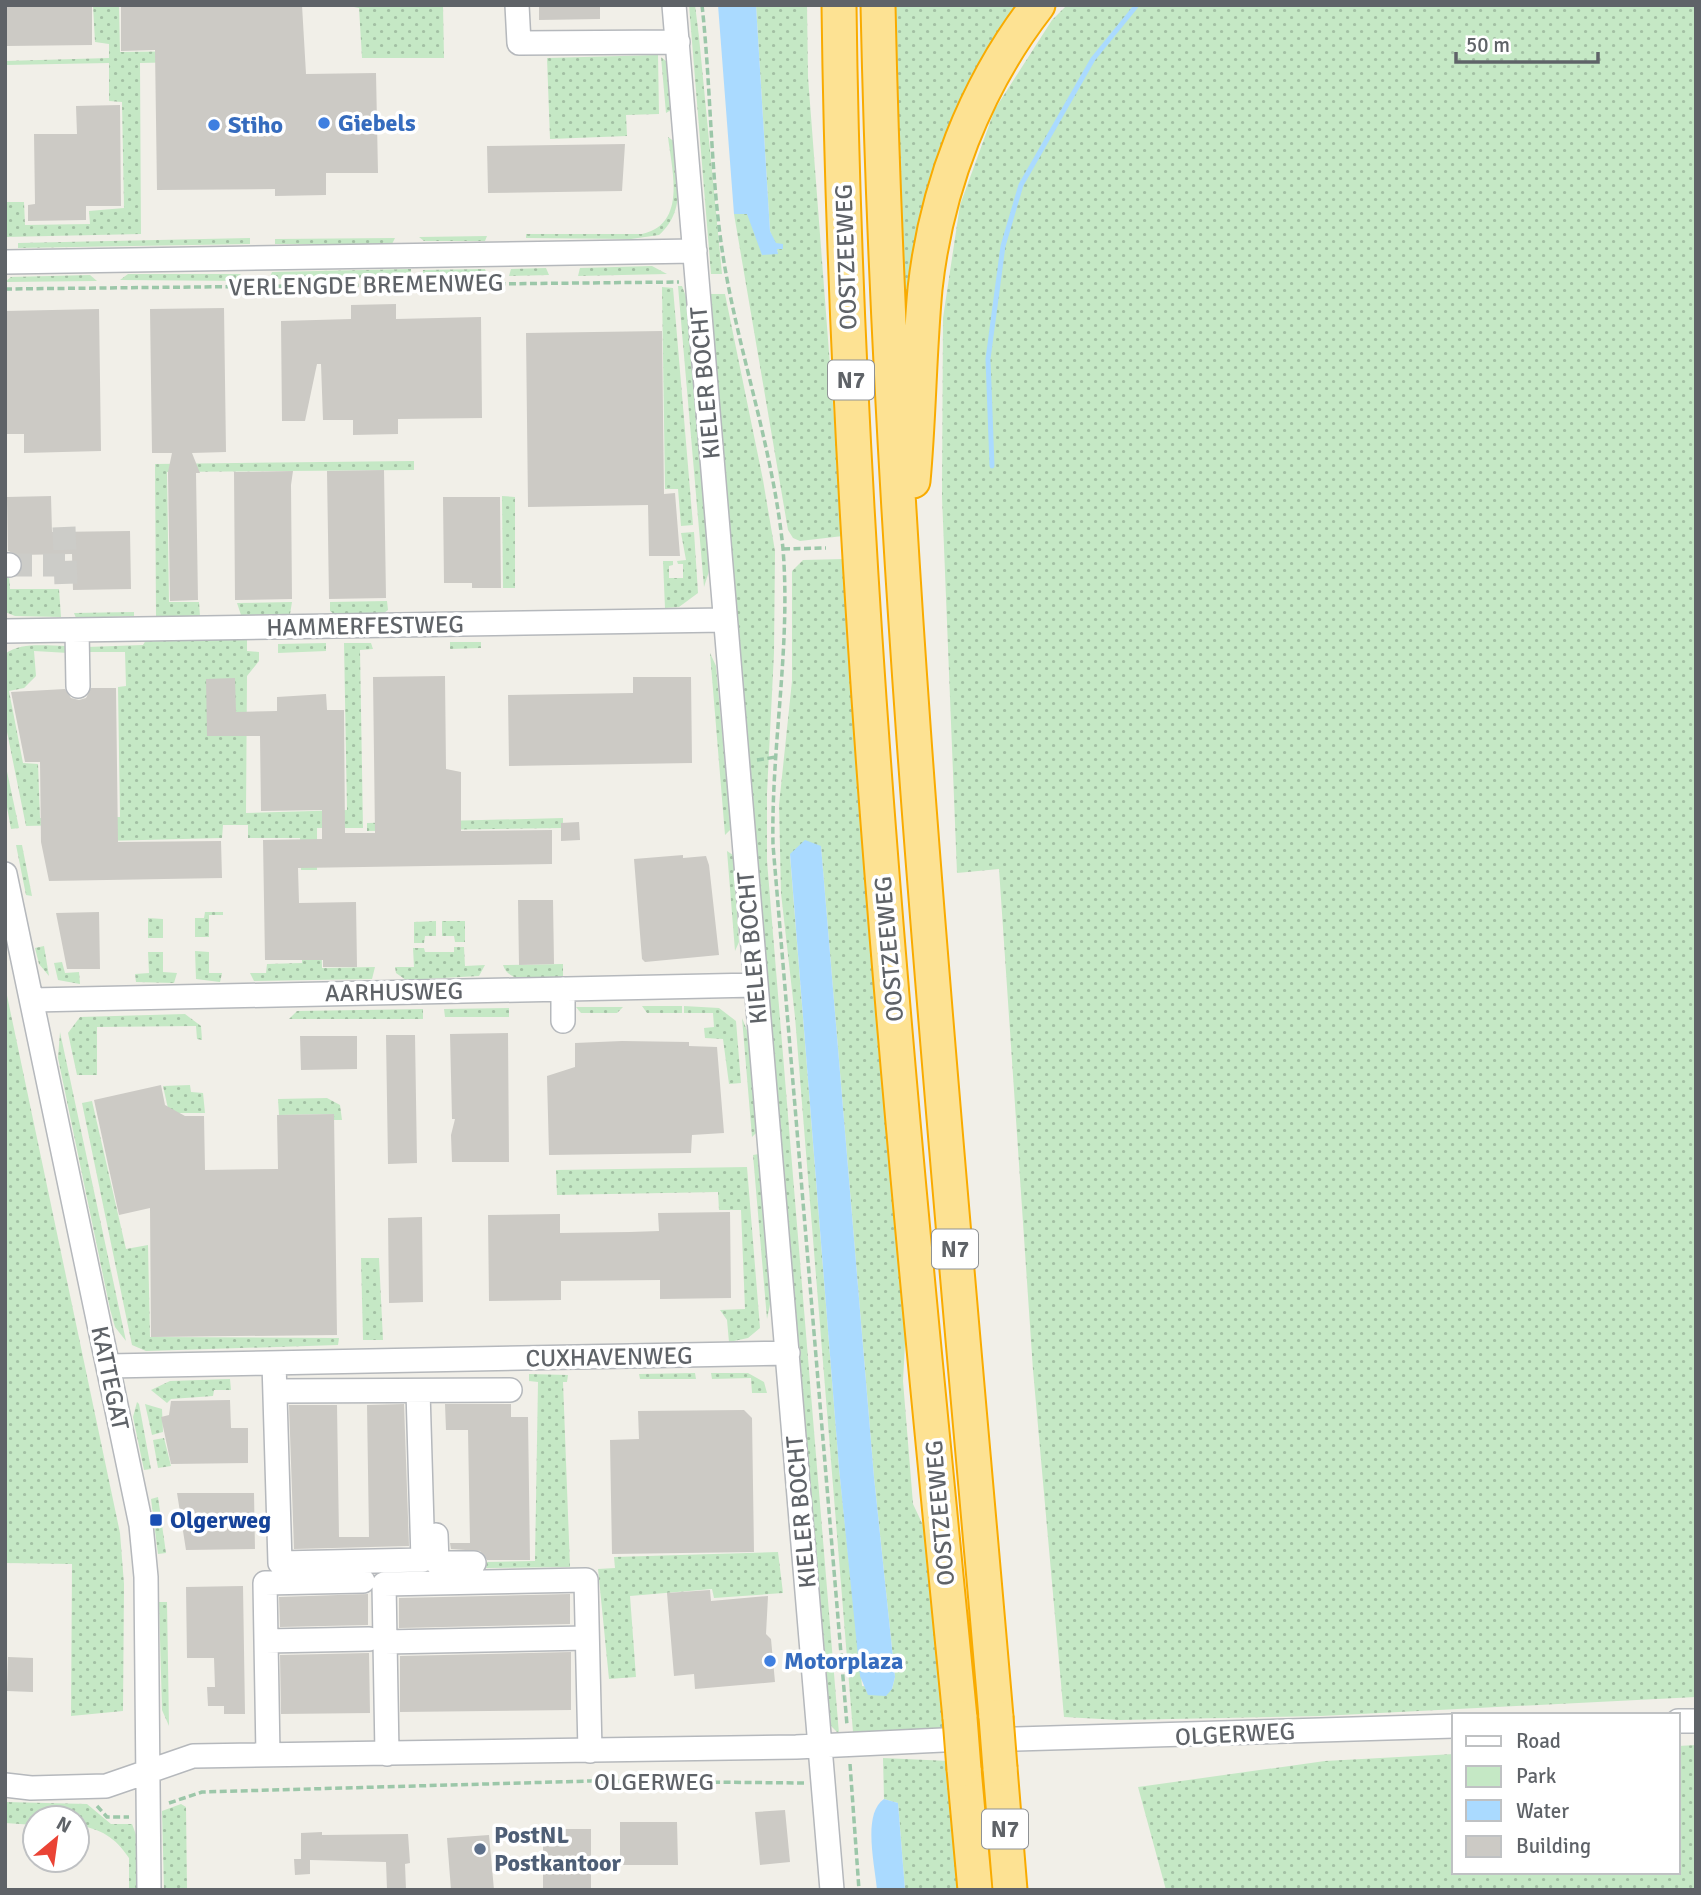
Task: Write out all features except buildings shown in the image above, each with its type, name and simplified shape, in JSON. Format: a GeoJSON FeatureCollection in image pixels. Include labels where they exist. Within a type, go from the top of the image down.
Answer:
{"type":"FeatureCollection","features":[{"type":"Feature","properties":{"kind":"highway","name":"OOSTZEEWEG"},"geometry":{"type":"LineString","coordinates":[[839,5],[852,418],[873,754],[951,1729],[964,1769],[975,1890]]}},
{"type":"Feature","properties":{"kind":"highway","name":"OOSTZEEWEG"},"geometry":{"type":"LineString","coordinates":[[878,5],[889,352],[903,595],[933,992],[1006,1728],[1000,1768],[1010,1890]]}},
{"type":"Feature","properties":{"kind":"highway","name":"N7"},"geometry":{"type":"LineString","coordinates":[[903,595],[920,405],[925,289],[942,199],[965,129],[981,97],[1038,5]]}},
{"type":"Feature","properties":{"kind":"street"},"geometry":{"type":"LineString","coordinates":[[517,5],[519,43],[678,42]]}},
{"type":"Feature","properties":{"kind":"street","name":"KIELER BOCHT"},"geometry":{"type":"LineString","coordinates":[[674,5],[832,1890]]}},
{"type":"Feature","properties":{"kind":"street","name":"VERLENGDE BREMENWEG"},"geometry":{"type":"LineString","coordinates":[[5,262],[695,251]]}},
{"type":"Feature","properties":{"kind":"street","name":"HAMMERFESTWEG"},"geometry":{"type":"LineString","coordinates":[[5,631],[725,620]]}},
{"type":"Feature","properties":{"kind":"street"},"geometry":{"type":"LineString","coordinates":[[77,630],[78,686]]}},
{"type":"Feature","properties":{"kind":"street","name":"KATTEGAT"},"geometry":{"type":"LineString","coordinates":[[5,874],[145,1552],[149,1890]]}},
{"type":"Feature","properties":{"kind":"street","name":"AARHUSWEG"},"geometry":{"type":"LineString","coordinates":[[32,1000],[755,985]]}},
{"type":"Feature","properties":{"kind":"street"},"geometry":{"type":"LineString","coordinates":[[563,989],[563,1021]]}},
{"type":"Feature","properties":{"kind":"street","name":"CUXHAVENWEG"},"geometry":{"type":"LineString","coordinates":[[108,1366],[788,1353]]}},
{"type":"Feature","properties":{"kind":"street"},"geometry":{"type":"LineString","coordinates":[[274,1363],[280,1563],[423,1560],[425,1391],[431,1360]]}},
{"type":"Feature","properties":{"kind":"street","name":"CUXHAVENWEG"},"geometry":{"type":"LineString","coordinates":[[275,1391],[510,1390]]}},
{"type":"Feature","properties":{"kind":"street"},"geometry":{"type":"LineString","coordinates":[[425,1391],[437,1563],[474,1563]]}},
{"type":"Feature","properties":{"kind":"street","name":"OLGERWEG"},"geometry":{"type":"LineString","coordinates":[[387,1754],[377,1641],[384,1584],[586,1580],[590,1751]]}},
{"type":"Feature","properties":{"kind":"street"},"geometry":{"type":"LineString","coordinates":[[268,1755],[264,1583],[363,1581]]}},
{"type":"Feature","properties":{"kind":"street"},"geometry":{"type":"LineString","coordinates":[[265,1641],[587,1638]]}},
{"type":"Feature","properties":{"kind":"street","name":"OLGERWEG"},"geometry":{"type":"LineString","coordinates":[[1006,1728],[1452,1726]]}},
{"type":"Feature","properties":{"kind":"street","name":"OLGERWEG"},"geometry":{"type":"LineString","coordinates":[[5,1786],[94,1787],[118,1783],[193,1756],[821,1745],[951,1729]]}},
{"type":"Feature","properties":{"kind":"path","name":"KIELER BOCHT"},"geometry":{"type":"LineString","coordinates":[[702,5],[727,279],[753,387],[783,549],[783,669],[773,795],[773,845],[848,1743]]}},
{"type":"Feature","properties":{"kind":"path","name":"VERLENGDE BREMENWEG"},"geometry":{"type":"LineString","coordinates":[[5,289],[727,279]]}},
{"type":"Feature","properties":{"kind":"path"},"geometry":{"type":"LineString","coordinates":[[783,549],[826,548]]}},
{"type":"Feature","properties":{"kind":"path","name":"OLGERWEG"},"geometry":{"type":"LineString","coordinates":[[91,1801],[111,1818],[123,1818],[202,1792],[590,1781],[824,1784],[851,1782],[859,1890]]}},
{"type":"Feature","properties":{"kind":"green space"},"geometry":{"type":"Polygon","coordinates":[[[93,5],[119,5],[120,52],[280,50],[282,60],[140,63],[141,234],[5,237],[5,202],[24,202],[25,225],[90,224],[89,211],[124,208],[122,102],[109,101],[109,63],[5,65],[5,61],[109,58],[109,44],[95,42],[93,5]]]}},
{"type":"Feature","properties":{"kind":"green space"},"geometry":{"type":"Polygon","coordinates":[[[344,5],[443,5],[444,58],[362,58],[359,8],[344,5]]]}},
{"type":"Feature","properties":{"kind":"green space"},"geometry":{"type":"Polygon","coordinates":[[[689,5],[695,5],[699,37],[722,274],[711,274],[689,5]]]}},
{"type":"Feature","properties":{"kind":"green space"},"geometry":{"type":"Polygon","coordinates":[[[756,5],[807,5],[808,77],[843,536],[800,541],[793,538],[788,530],[734,214],[747,214],[778,253],[770,231],[756,5]]]}},
{"type":"Feature","properties":{"kind":"green space"},"geometry":{"type":"Polygon","coordinates":[[[895,5],[1020,5],[924,208],[911,268],[902,349],[895,5]]]}},
{"type":"Feature","properties":{"kind":"green space"},"geometry":{"type":"Polygon","coordinates":[[[1067,5],[1696,5],[1696,1697],[1321,1716],[1120,1720],[1064,1717],[1033,1370],[999,869],[957,873],[942,497],[943,318],[960,205],[995,109],[1052,20],[1067,5]]]}},
{"type":"Feature","properties":{"kind":"green space"},"geometry":{"type":"Polygon","coordinates":[[[658,55],[659,114],[626,115],[627,136],[550,139],[547,58],[658,55]]]}},
{"type":"Feature","properties":{"kind":"green space"},"geometry":{"type":"Polygon","coordinates":[[[661,57],[667,62],[671,110],[666,113],[661,57]]]}},
{"type":"Feature","properties":{"kind":"green space"},"geometry":{"type":"Polygon","coordinates":[[[668,137],[675,142],[677,204],[674,215],[659,235],[631,239],[526,238],[526,234],[642,234],[656,228],[666,219],[673,195],[668,137]]]}},
{"type":"Feature","properties":{"kind":"green space"},"geometry":{"type":"Polygon","coordinates":[[[487,236],[485,241],[424,241],[419,237],[487,236]]]}},
{"type":"Feature","properties":{"kind":"green space"},"geometry":{"type":"Polygon","coordinates":[[[250,238],[250,244],[18,248],[18,243],[250,238]]]}},
{"type":"Feature","properties":{"kind":"green space"},"geometry":{"type":"Polygon","coordinates":[[[395,238],[392,244],[275,244],[275,239],[395,238]]]}},
{"type":"Feature","properties":{"kind":"green space"},"geometry":{"type":"Polygon","coordinates":[[[652,266],[667,274],[578,276],[580,268],[652,266]]]}},
{"type":"Feature","properties":{"kind":"green space"},"geometry":{"type":"Polygon","coordinates":[[[546,268],[549,275],[509,276],[511,269],[546,268]]]}},
{"type":"Feature","properties":{"kind":"green space"},"geometry":{"type":"Polygon","coordinates":[[[411,269],[411,277],[269,279],[272,272],[411,269]]]}},
{"type":"Feature","properties":{"kind":"green space"},"geometry":{"type":"Polygon","coordinates":[[[485,269],[487,275],[423,276],[423,270],[485,269]]]}},
{"type":"Feature","properties":{"kind":"green space"},"geometry":{"type":"Polygon","coordinates":[[[128,274],[240,274],[246,281],[120,280],[128,274]]]}},
{"type":"Feature","properties":{"kind":"green space"},"geometry":{"type":"Polygon","coordinates":[[[90,275],[97,281],[5,282],[11,277],[90,275]]]}},
{"type":"Feature","properties":{"kind":"green space"},"geometry":{"type":"Polygon","coordinates":[[[678,286],[682,286],[688,302],[710,568],[704,587],[678,286]]]}},
{"type":"Feature","properties":{"kind":"green space"},"geometry":{"type":"Polygon","coordinates":[[[662,287],[673,288],[693,525],[681,526],[678,489],[665,489],[662,287]]]}},
{"type":"Feature","properties":{"kind":"green space"},"geometry":{"type":"Polygon","coordinates":[[[710,294],[725,294],[775,551],[767,861],[839,1734],[831,1726],[710,294]]]}},
{"type":"Feature","properties":{"kind":"green space"},"geometry":{"type":"Polygon","coordinates":[[[414,461],[414,470],[167,472],[169,602],[199,602],[200,616],[156,616],[155,464],[414,461]]]}},
{"type":"Feature","properties":{"kind":"green space"},"geometry":{"type":"Polygon","coordinates":[[[502,496],[515,497],[515,588],[503,588],[502,496]]]}},
{"type":"Feature","properties":{"kind":"green space"},"geometry":{"type":"Polygon","coordinates":[[[694,532],[698,593],[679,607],[665,608],[663,561],[673,561],[673,565],[669,566],[669,578],[683,578],[683,564],[678,564],[677,561],[686,560],[681,533],[694,532]]]}},
{"type":"Feature","properties":{"kind":"green space"},"geometry":{"type":"Polygon","coordinates":[[[843,559],[907,1306],[903,1381],[913,1504],[928,1536],[943,1729],[853,1732],[795,1017],[781,893],[779,805],[792,681],[792,571],[803,560],[843,559]],[[821,846],[790,855],[839,1468],[862,1686],[892,1689],[895,1677],[874,1477],[821,846]]]}},
{"type":"Feature","properties":{"kind":"green space"},"geometry":{"type":"Polygon","coordinates":[[[5,574],[9,574],[10,589],[59,589],[61,617],[15,616],[5,612],[5,574]]]}},
{"type":"Feature","properties":{"kind":"green space"},"geometry":{"type":"Polygon","coordinates":[[[387,601],[388,610],[384,613],[334,614],[330,611],[330,602],[387,601]]]}},
{"type":"Feature","properties":{"kind":"green space"},"geometry":{"type":"Polygon","coordinates":[[[292,602],[290,614],[241,615],[237,603],[292,602]]]}},
{"type":"Feature","properties":{"kind":"green space"},"geometry":{"type":"Polygon","coordinates":[[[134,612],[134,616],[76,618],[74,613],[134,612]]]}},
{"type":"Feature","properties":{"kind":"green space"},"geometry":{"type":"Polygon","coordinates":[[[247,639],[247,651],[259,652],[259,661],[247,676],[246,813],[347,810],[344,643],[371,643],[373,649],[360,650],[363,828],[317,828],[317,870],[301,870],[300,838],[248,838],[248,825],[223,825],[222,838],[64,842],[64,825],[26,826],[5,722],[5,654],[26,646],[42,645],[65,646],[69,653],[34,651],[36,676],[24,688],[9,691],[23,763],[38,764],[40,818],[120,817],[118,687],[126,686],[125,652],[87,652],[87,647],[143,645],[146,640],[247,639]]]}},
{"type":"Feature","properties":{"kind":"green space"},"geometry":{"type":"Polygon","coordinates":[[[450,642],[481,642],[481,648],[450,649],[450,642]]]}},
{"type":"Feature","properties":{"kind":"green space"},"geometry":{"type":"Polygon","coordinates":[[[326,643],[326,651],[278,653],[278,644],[326,643]]]}},
{"type":"Feature","properties":{"kind":"green space"},"geometry":{"type":"Polygon","coordinates":[[[710,653],[716,666],[731,829],[725,835],[710,653]]]}},
{"type":"Feature","properties":{"kind":"green space"},"geometry":{"type":"Polygon","coordinates":[[[5,762],[19,828],[11,829],[5,796],[5,762]]]}},
{"type":"Feature","properties":{"kind":"green space"},"geometry":{"type":"Polygon","coordinates":[[[563,818],[563,828],[367,831],[367,823],[563,818]]]}},
{"type":"Feature","properties":{"kind":"green space"},"geometry":{"type":"Polygon","coordinates":[[[16,845],[22,845],[32,896],[26,895],[16,845]]]}},
{"type":"Feature","properties":{"kind":"green space"},"geometry":{"type":"Polygon","coordinates":[[[727,851],[733,855],[739,942],[735,951],[727,851]]]}},
{"type":"Feature","properties":{"kind":"green space"},"geometry":{"type":"Polygon","coordinates":[[[302,904],[320,904],[322,968],[375,967],[372,979],[254,981],[250,973],[266,973],[267,964],[302,963],[302,904]]]}},
{"type":"Feature","properties":{"kind":"green space"},"geometry":{"type":"Polygon","coordinates":[[[205,912],[223,912],[223,915],[209,915],[209,937],[195,937],[195,918],[204,918],[205,912]]]}},
{"type":"Feature","properties":{"kind":"green space"},"geometry":{"type":"Polygon","coordinates":[[[148,918],[163,919],[163,938],[148,938],[148,918]]]}},
{"type":"Feature","properties":{"kind":"green space"},"geometry":{"type":"Polygon","coordinates":[[[436,921],[436,936],[425,936],[424,943],[414,943],[414,922],[436,921]]]}},
{"type":"Feature","properties":{"kind":"green space"},"geometry":{"type":"Polygon","coordinates":[[[442,921],[465,921],[465,942],[455,942],[454,936],[442,936],[442,921]]]}},
{"type":"Feature","properties":{"kind":"green space"},"geometry":{"type":"Polygon","coordinates":[[[44,946],[49,976],[39,964],[35,948],[44,946]]]}},
{"type":"Feature","properties":{"kind":"green space"},"geometry":{"type":"Polygon","coordinates":[[[454,947],[464,947],[465,966],[485,965],[479,976],[406,980],[396,973],[395,967],[414,967],[413,948],[424,948],[425,952],[454,952],[454,947]]]}},
{"type":"Feature","properties":{"kind":"green space"},"geometry":{"type":"Polygon","coordinates":[[[195,951],[209,952],[209,973],[222,973],[220,982],[196,979],[195,951]]]}},
{"type":"Feature","properties":{"kind":"green space"},"geometry":{"type":"Polygon","coordinates":[[[148,952],[163,952],[163,972],[177,973],[174,983],[136,982],[135,974],[149,973],[148,952]]]}},
{"type":"Feature","properties":{"kind":"green space"},"geometry":{"type":"Polygon","coordinates":[[[62,962],[65,973],[79,972],[80,984],[58,980],[54,963],[62,962]]]}},
{"type":"Feature","properties":{"kind":"green space"},"geometry":{"type":"Polygon","coordinates":[[[563,964],[563,978],[538,980],[513,976],[503,965],[563,964]]]}},
{"type":"Feature","properties":{"kind":"green space"},"geometry":{"type":"Polygon","coordinates":[[[5,986],[120,1533],[124,1584],[123,1711],[71,1716],[72,1564],[5,1563],[5,986]]]}},
{"type":"Feature","properties":{"kind":"green space"},"geometry":{"type":"Polygon","coordinates":[[[642,1006],[682,1006],[682,1013],[647,1013],[642,1006]]]}},
{"type":"Feature","properties":{"kind":"green space"},"geometry":{"type":"Polygon","coordinates":[[[684,1006],[719,1008],[736,1021],[741,1083],[729,1084],[723,1039],[705,1038],[704,1028],[714,1027],[713,1013],[684,1013],[684,1006]]]}},
{"type":"Feature","properties":{"kind":"green space"},"geometry":{"type":"Polygon","coordinates":[[[576,1007],[623,1007],[617,1013],[581,1013],[576,1007]]]}},
{"type":"Feature","properties":{"kind":"green space"},"geometry":{"type":"Polygon","coordinates":[[[509,1008],[509,1017],[445,1017],[444,1009],[509,1008]]]}},
{"type":"Feature","properties":{"kind":"green space"},"geometry":{"type":"Polygon","coordinates":[[[423,1009],[423,1019],[289,1019],[297,1011],[423,1009]]]}},
{"type":"Feature","properties":{"kind":"green space"},"geometry":{"type":"Polygon","coordinates":[[[185,1014],[201,1026],[202,1040],[197,1039],[196,1026],[97,1027],[97,1075],[77,1075],[68,1033],[80,1017],[185,1014]]]}},
{"type":"Feature","properties":{"kind":"green space"},"geometry":{"type":"Polygon","coordinates":[[[742,1018],[748,1033],[757,1132],[752,1137],[742,1018]]]}},
{"type":"Feature","properties":{"kind":"green space"},"geometry":{"type":"Polygon","coordinates":[[[60,1032],[126,1341],[115,1327],[110,1309],[58,1058],[60,1032]]]}},
{"type":"Feature","properties":{"kind":"green space"},"geometry":{"type":"Polygon","coordinates":[[[190,1085],[191,1092],[203,1093],[205,1113],[169,1113],[163,1086],[190,1085]]]}},
{"type":"Feature","properties":{"kind":"green space"},"geometry":{"type":"Polygon","coordinates":[[[327,1098],[340,1105],[342,1120],[334,1120],[333,1114],[279,1115],[278,1099],[327,1098]]]}},
{"type":"Feature","properties":{"kind":"green space"},"geometry":{"type":"Polygon","coordinates":[[[92,1101],[126,1249],[148,1245],[150,1337],[339,1338],[338,1345],[146,1351],[132,1345],[82,1103],[92,1101]]]}},
{"type":"Feature","properties":{"kind":"green space"},"geometry":{"type":"Polygon","coordinates":[[[759,1154],[771,1300],[767,1319],[753,1155],[759,1154]]]}},
{"type":"Feature","properties":{"kind":"green space"},"geometry":{"type":"Polygon","coordinates":[[[747,1167],[760,1328],[748,1338],[729,1342],[727,1320],[720,1310],[745,1309],[741,1210],[719,1210],[718,1192],[557,1195],[556,1170],[747,1167]]]}},
{"type":"Feature","properties":{"kind":"green space"},"geometry":{"type":"Polygon","coordinates":[[[361,1258],[379,1258],[383,1340],[363,1340],[361,1258]]]}},
{"type":"Feature","properties":{"kind":"green space"},"geometry":{"type":"Polygon","coordinates":[[[695,1373],[696,1379],[640,1379],[639,1374],[695,1373]]]}},
{"type":"Feature","properties":{"kind":"green space"},"geometry":{"type":"Polygon","coordinates":[[[711,1373],[748,1373],[764,1382],[767,1393],[752,1393],[751,1378],[712,1379],[711,1373]]]}},
{"type":"Feature","properties":{"kind":"green space"},"geometry":{"type":"Polygon","coordinates":[[[529,1374],[568,1375],[567,1382],[563,1382],[570,1567],[486,1568],[487,1562],[535,1561],[538,1382],[529,1381],[529,1374]]]}},
{"type":"Feature","properties":{"kind":"green space"},"geometry":{"type":"Polygon","coordinates":[[[230,1379],[231,1390],[214,1390],[213,1396],[171,1399],[167,1403],[151,1390],[170,1381],[230,1379]]]}},
{"type":"Feature","properties":{"kind":"green space"},"geometry":{"type":"Polygon","coordinates":[[[137,1402],[151,1469],[144,1470],[133,1417],[137,1402]]]}},
{"type":"Feature","properties":{"kind":"green space"},"geometry":{"type":"Polygon","coordinates":[[[145,1404],[162,1409],[163,1432],[152,1435],[145,1404]]]}},
{"type":"Feature","properties":{"kind":"green space"},"geometry":{"type":"Polygon","coordinates":[[[164,1438],[171,1466],[158,1468],[153,1440],[164,1438]]]}},
{"type":"Feature","properties":{"kind":"green space"},"geometry":{"type":"Polygon","coordinates":[[[158,1497],[166,1553],[158,1554],[151,1499],[158,1497]]]}},
{"type":"Feature","properties":{"kind":"green space"},"geometry":{"type":"Polygon","coordinates":[[[778,1552],[783,1593],[714,1598],[712,1589],[630,1596],[636,1677],[609,1679],[598,1569],[615,1568],[614,1557],[778,1552]]]}},
{"type":"Feature","properties":{"kind":"green space"},"geometry":{"type":"Polygon","coordinates":[[[159,1602],[167,1602],[169,1726],[162,1710],[159,1602]]]}},
{"type":"Feature","properties":{"kind":"green space"},"geometry":{"type":"Polygon","coordinates":[[[1696,1745],[1696,1890],[1166,1890],[1138,1787],[1325,1761],[1452,1754],[1452,1874],[1680,1874],[1680,1746],[1696,1745]]]}},
{"type":"Feature","properties":{"kind":"green space"},"geometry":{"type":"Polygon","coordinates":[[[883,1758],[949,1761],[959,1890],[905,1890],[898,1803],[884,1799],[883,1758]]]}},
{"type":"Feature","properties":{"kind":"green space"},"geometry":{"type":"Polygon","coordinates":[[[5,1802],[87,1804],[21,1804],[21,1824],[5,1823],[5,1802]]]}},
{"type":"Feature","properties":{"kind":"green space"},"geometry":{"type":"Polygon","coordinates":[[[181,1804],[186,1807],[187,1890],[164,1890],[162,1811],[181,1804]]]}},
{"type":"Feature","properties":{"kind":"green space"},"geometry":{"type":"Polygon","coordinates":[[[91,1807],[111,1824],[132,1824],[138,1840],[140,1890],[129,1890],[129,1858],[107,1835],[93,1829],[91,1807]]]}},
{"type":"Feature","properties":{"kind":"water"},"geometry":{"type":"Polygon","coordinates":[[[718,5],[756,5],[770,231],[776,243],[783,244],[783,249],[777,249],[778,254],[762,255],[747,214],[734,214],[718,5]]]}},
{"type":"Feature","properties":{"kind":"water"},"geometry":{"type":"Polygon","coordinates":[[[805,840],[821,846],[874,1477],[895,1677],[892,1689],[886,1696],[868,1695],[860,1676],[839,1468],[790,854],[805,840]]]}},
{"type":"Feature","properties":{"kind":"water"},"geometry":{"type":"Polygon","coordinates":[[[884,1799],[898,1803],[905,1890],[877,1890],[872,1828],[877,1806],[884,1799]]]}},
{"type":"Feature","properties":{"kind":"waterway"},"geometry":{"type":"LineString","coordinates":[[992,466],[988,359],[1003,246],[1021,185],[1093,59],[1137,5]]}},
{"type":"Feature","properties":{"kind":"tunnel"},"geometry":{"type":"LineString","coordinates":[[64,527],[66,587]]}},
{"type":"Feature","properties":{"kind":"tunnel"},"geometry":{"type":"LineString","coordinates":[[9,565],[65,565]]}},
{"type":"Feature","properties":{"kind":"place","name":"Giebels"},"geometry":{"type":"Point","coordinates":[324,123]}},
{"type":"Feature","properties":{"kind":"place","name":"Stiho"},"geometry":{"type":"Point","coordinates":[214,125]}},
{"type":"Feature","properties":{"kind":"place","name":"Olgerweg"},"geometry":{"type":"Point","coordinates":[156,1520]}},
{"type":"Feature","properties":{"kind":"place","name":"Motorplaza"},"geometry":{"type":"Point","coordinates":[770,1661]}},
{"type":"Feature","properties":{"kind":"place","name":"PostNL Postkantoor"},"geometry":{"type":"Point","coordinates":[480,1849]}}]}
